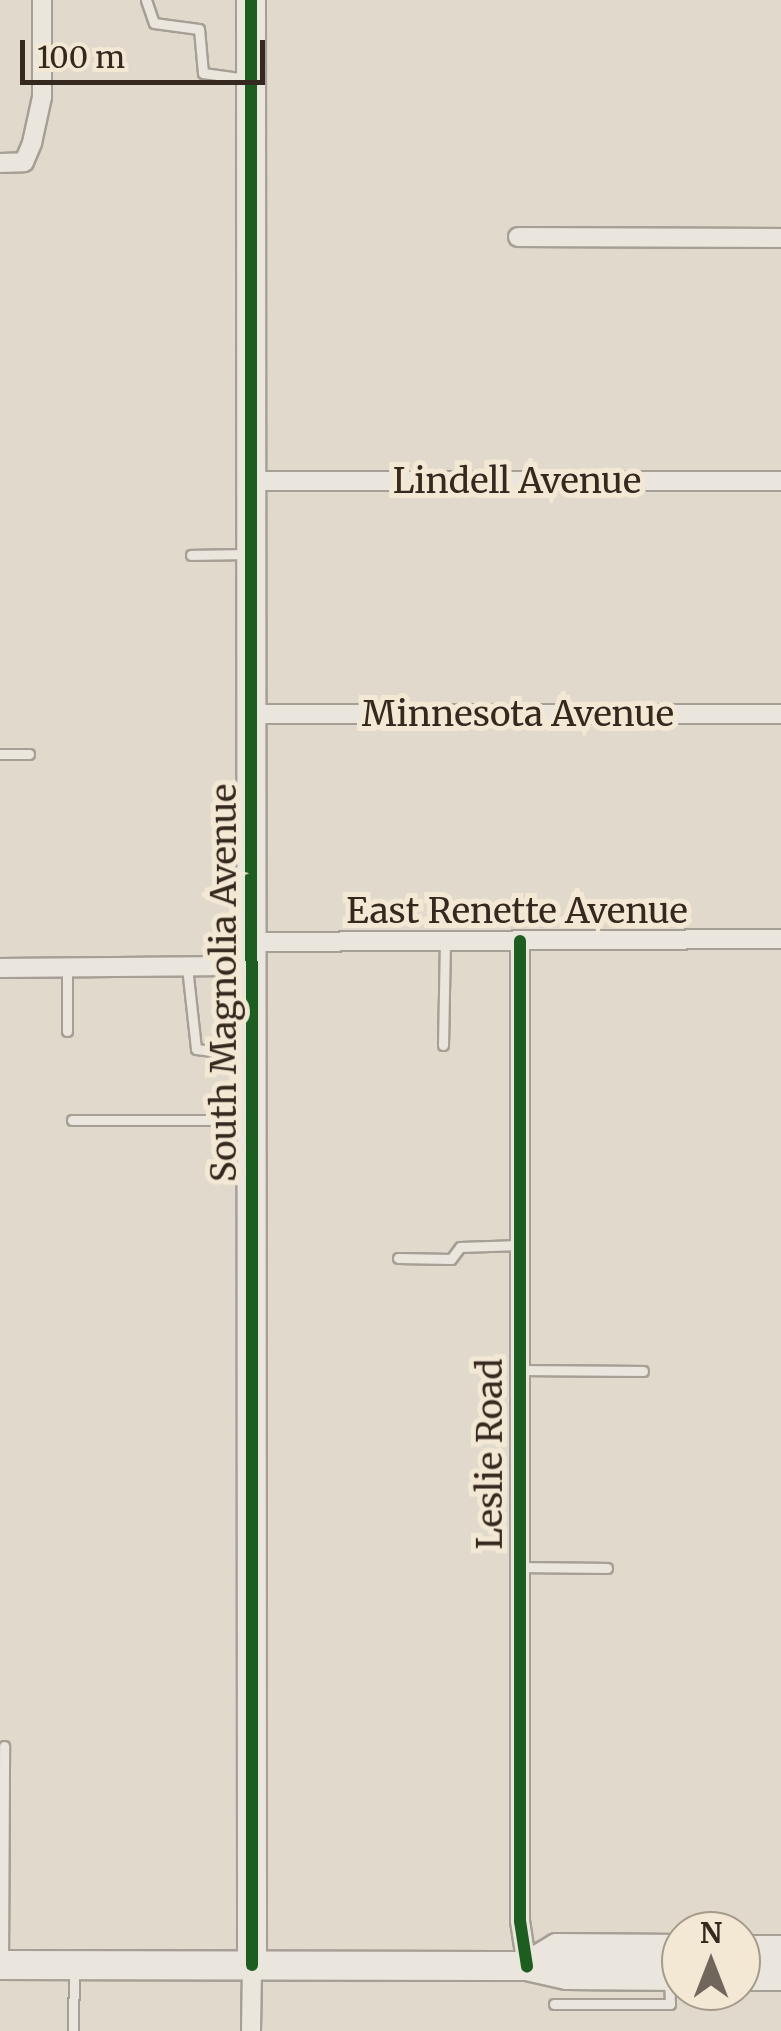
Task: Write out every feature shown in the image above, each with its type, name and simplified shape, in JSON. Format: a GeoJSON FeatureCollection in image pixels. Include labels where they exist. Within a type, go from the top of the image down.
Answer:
{"type":"FeatureCollection","features":[{"type":"Feature","properties":{"kind":"main road","name":"South Magnolia Avenue"},"geometry":{"type":"LineString","coordinates":[[251,0],[252,1965]]}},
{"type":"Feature","properties":{"kind":"main road"},"geometry":{"type":"LineString","coordinates":[[527,1966],[557,1948],[661,1949]]}},
{"type":"Feature","properties":{"kind":"main road"},"geometry":{"type":"LineString","coordinates":[[2,1965],[527,1966],[567,1975],[661,1984]]}},
{"type":"Feature","properties":{"kind":"street"},"geometry":{"type":"LineString","coordinates":[[0,163],[24,162],[32,143],[42,97],[42,0]]}},
{"type":"Feature","properties":{"kind":"street"},"geometry":{"type":"LineString","coordinates":[[518,237],[781,238]]}},
{"type":"Feature","properties":{"kind":"street","name":"Lindell Avenue"},"geometry":{"type":"LineString","coordinates":[[252,481],[781,481]]}},
{"type":"Feature","properties":{"kind":"street","name":"Minnesota Avenue"},"geometry":{"type":"LineString","coordinates":[[254,714],[781,714]]}},
{"type":"Feature","properties":{"kind":"street","name":"East Renette Avenue"},"geometry":{"type":"LineString","coordinates":[[0,968],[187,967],[254,954],[445,941],[781,939]]}},
{"type":"Feature","properties":{"kind":"street","name":"Leslie Road"},"geometry":{"type":"LineString","coordinates":[[520,941],[520,1920],[527,1966]]}},
{"type":"Feature","properties":{"kind":"street","name":"South Magnolia Avenue"},"geometry":{"type":"LineString","coordinates":[[251,2031],[252,1965]]}},
{"type":"Feature","properties":{"kind":"lane"},"geometry":{"type":"LineString","coordinates":[[146,0],[154,23],[198,29],[203,73],[252,80]]}},
{"type":"Feature","properties":{"kind":"lane"},"geometry":{"type":"LineString","coordinates":[[191,555],[253,554]]}},
{"type":"Feature","properties":{"kind":"lane"},"geometry":{"type":"LineString","coordinates":[[0,754],[29,754]]}},
{"type":"Feature","properties":{"kind":"lane"},"geometry":{"type":"LineString","coordinates":[[443,1044],[445,941]]}},
{"type":"Feature","properties":{"kind":"lane"},"geometry":{"type":"LineString","coordinates":[[67,967],[67,1032]]}},
{"type":"Feature","properties":{"kind":"lane"},"geometry":{"type":"LineString","coordinates":[[187,967],[196,1049],[254,1056]]}},
{"type":"Feature","properties":{"kind":"lane"},"geometry":{"type":"LineString","coordinates":[[72,1120],[254,1120]]}},
{"type":"Feature","properties":{"kind":"lane"},"geometry":{"type":"LineString","coordinates":[[398,1258],[452,1259],[460,1247],[520,1245]]}},
{"type":"Feature","properties":{"kind":"lane"},"geometry":{"type":"LineString","coordinates":[[520,1370],[643,1370]]}},
{"type":"Feature","properties":{"kind":"lane"},"geometry":{"type":"LineString","coordinates":[[520,1567],[607,1568]]}},
{"type":"Feature","properties":{"kind":"lane"},"geometry":{"type":"LineString","coordinates":[[2,1965],[4,1746]]}},
{"type":"Feature","properties":{"kind":"lane"},"geometry":{"type":"LineString","coordinates":[[73,2031],[74,1965]]}},
{"type":"Feature","properties":{"kind":"lane"},"geometry":{"type":"LineString","coordinates":[[554,2004],[661,1987]]}},
{"type":"Feature","properties":{"kind":"cycle path"},"geometry":{"type":"LineString","coordinates":[[251,0],[252,1965]]}},
{"type":"Feature","properties":{"kind":"cycle path"},"geometry":{"type":"LineString","coordinates":[[520,941],[520,1921],[527,1966]]}}]}
